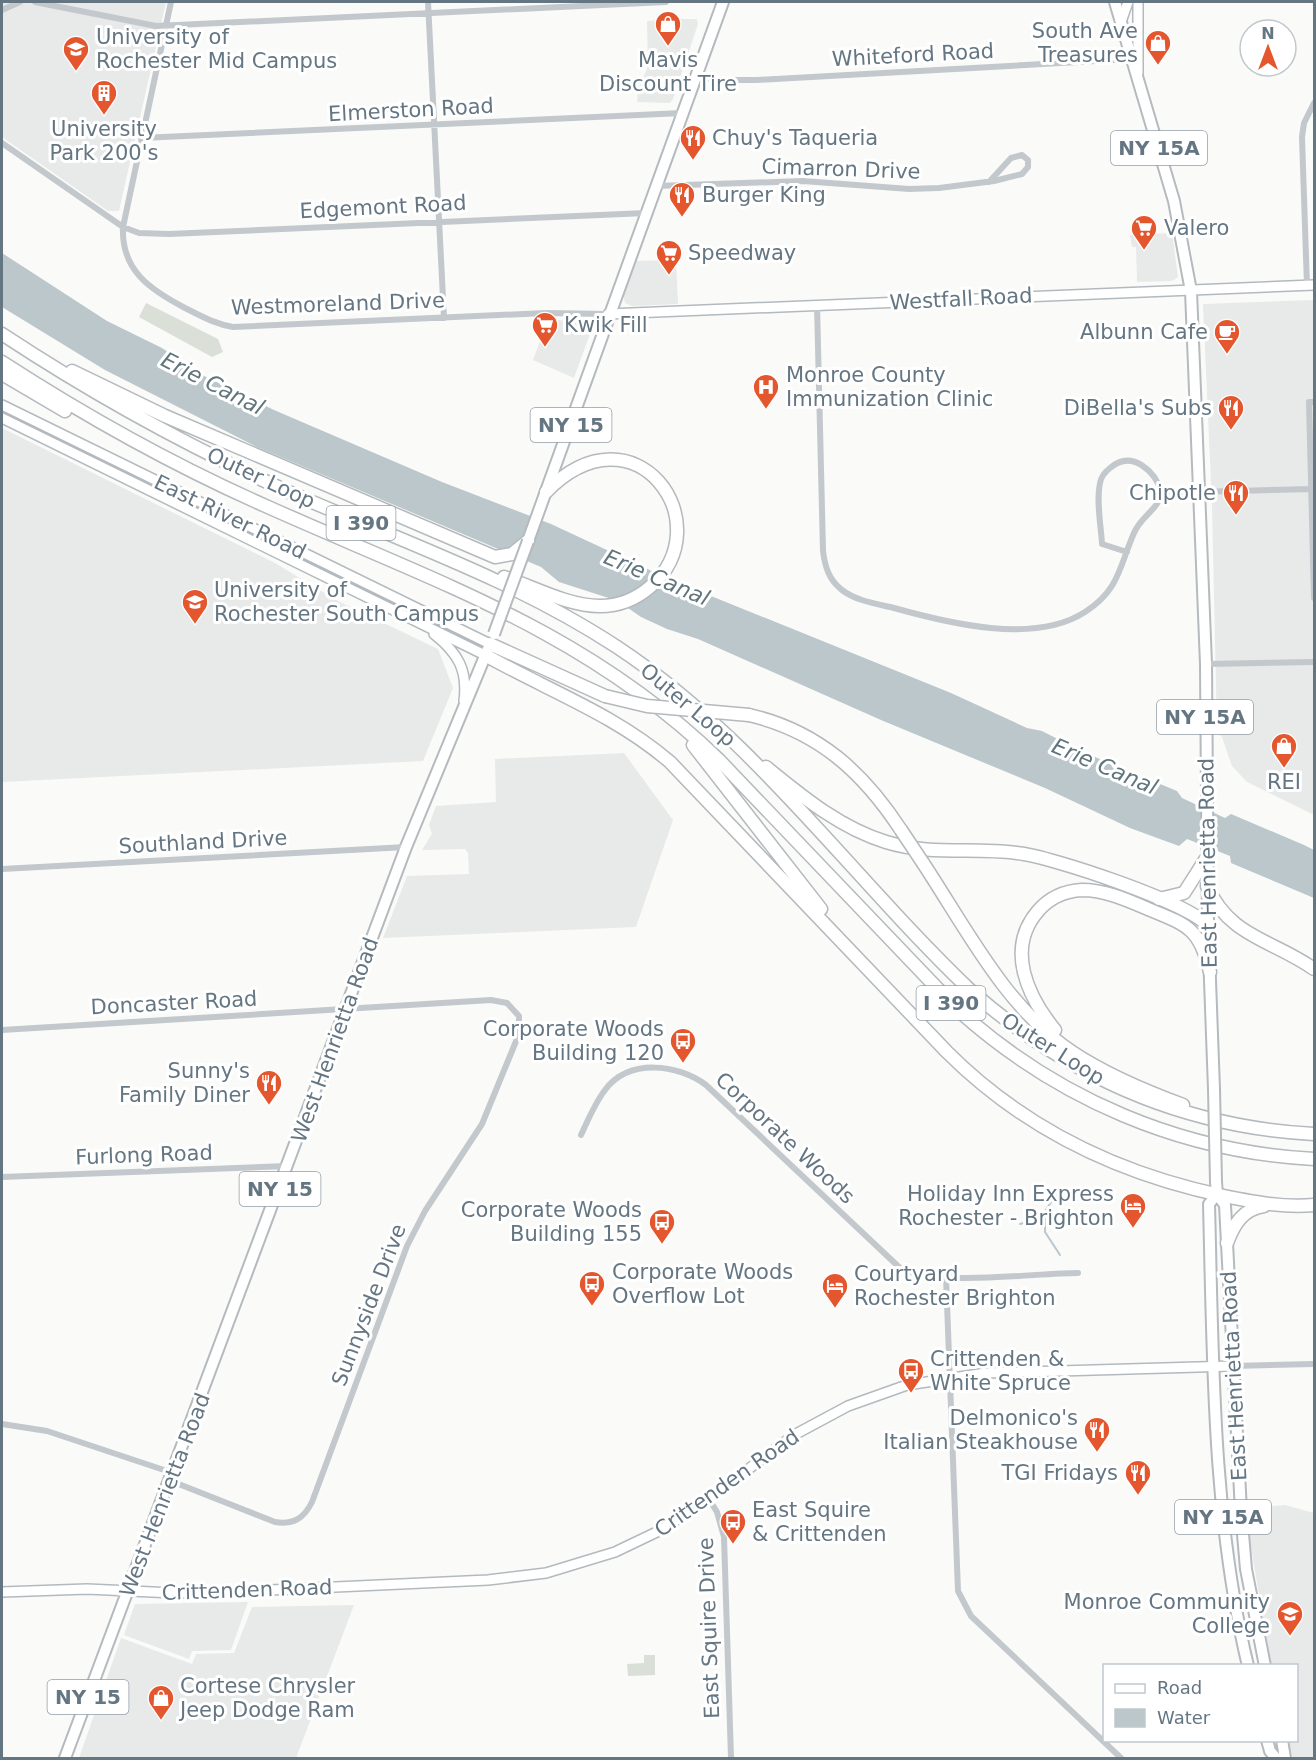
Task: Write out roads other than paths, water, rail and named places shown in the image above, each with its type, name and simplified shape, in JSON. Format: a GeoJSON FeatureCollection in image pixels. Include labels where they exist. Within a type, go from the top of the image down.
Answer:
{"type":"FeatureCollection","features":[{"type":"Feature","properties":{"kind":"highway"},"geometry":{"type":"LineString","coordinates":[[7,338],[165,416],[495,556],[512,554],[528,541]]}},
{"type":"Feature","properties":{"kind":"highway","name":"Outer Loop"},"geometry":{"type":"LineString","coordinates":[[7,338],[100,396],[178,438],[265,481],[518,591],[579,624],[643,665],[712,722],[752,761],[941,962],[981,1000],[1029,1038],[1082,1071],[1157,1104],[1236,1126],[1309,1134]]}},
{"type":"Feature","properties":{"kind":"highway","name":"Outer Loop"},"geometry":{"type":"LineString","coordinates":[[2,362],[104,425],[214,483],[518,617],[590,658],[668,714],[738,780],[928,981],[973,1024],[1018,1058],[1084,1098],[1161,1130],[1242,1151],[1314,1159]]}},
{"type":"Feature","properties":{"kind":"highway"},"geometry":{"type":"LineString","coordinates":[[2,374],[100,431],[214,483]]}},
{"type":"Feature","properties":{"kind":"highway"},"geometry":{"type":"LineString","coordinates":[[392,536],[580,604],[612,605],[640,594],[656,581],[665,568],[676,538],[675,516],[668,495],[650,473],[632,462],[613,458],[588,462],[564,475],[546,492]]}},
{"type":"Feature","properties":{"kind":"highway"},"geometry":{"type":"LineString","coordinates":[[490,645],[605,696],[647,706],[749,715],[788,728],[837,756],[873,790],[1000,980],[1026,1012],[1071,1051],[1159,1095],[1209,1114],[1309,1134]]}},
{"type":"Feature","properties":{"kind":"highway"},"geometry":{"type":"LineString","coordinates":[[490,645],[632,732],[665,757],[700,790],[967,1071],[1033,1121],[1118,1165],[1156,1179],[1216,1188],[1284,1206]]}},
{"type":"Feature","properties":{"kind":"highway"},"geometry":{"type":"LineString","coordinates":[[668,714],[872,972]]}},
{"type":"Feature","properties":{"kind":"highway"},"geometry":{"type":"LineString","coordinates":[[712,722],[815,805],[865,835],[903,847],[932,852],[997,851],[1033,855],[1071,866],[1158,899],[1198,917],[1208,926]]}},
{"type":"Feature","properties":{"kind":"highway"},"geometry":{"type":"LineString","coordinates":[[1158,899],[1184,893],[1194,881],[1207,857]]}},
{"type":"Feature","properties":{"kind":"highway"},"geometry":{"type":"LineString","coordinates":[[1208,886],[1217,906],[1230,921],[1314,969]]}},
{"type":"Feature","properties":{"kind":"highway"},"geometry":{"type":"LineString","coordinates":[[1111,1073],[1063,1038],[1033,999],[1024,973],[1022,949],[1026,928],[1038,911],[1054,898],[1079,890],[1101,892],[1128,901],[1191,928],[1202,943],[1210,972]]}},
{"type":"Feature","properties":{"kind":"highway"},"geometry":{"type":"LineString","coordinates":[[1227,1243],[1237,1222],[1249,1211],[1263,1206],[1314,1205]]}},
{"type":"Feature","properties":{"kind":"main road","name":"NY 15"},"geometry":{"type":"LineString","coordinates":[[546,492],[721,2]]}},
{"type":"Feature","properties":{"kind":"main road","name":"East Henrietta Road"},"geometry":{"type":"LineString","coordinates":[[1115,2],[1179,221],[1191,291],[1206,664],[1208,926],[1216,1188],[1209,1204],[1215,1366],[1222,1512],[1239,1627],[1248,1664]]}},
{"type":"Feature","properties":{"kind":"main road","name":"West Henrietta Road"},"geometry":{"type":"LineString","coordinates":[[65,1758],[347,1010],[406,847],[490,645],[546,492]]}},
{"type":"Feature","properties":{"kind":"main road","name":"East Henrietta Road"},"geometry":{"type":"LineString","coordinates":[[1216,1188],[1225,1205],[1246,1569],[1265,1664]]}},
{"type":"Feature","properties":{"kind":"main road"},"geometry":{"type":"LineString","coordinates":[[1268,1742],[1270,1751],[1276,1758]]}},
{"type":"Feature","properties":{"kind":"main road"},"geometry":{"type":"LineString","coordinates":[[1282,1742],[1285,1758]]}},
{"type":"Feature","properties":{"kind":"street"},"geometry":{"type":"LineString","coordinates":[[2,10],[20,2]]}},
{"type":"Feature","properties":{"kind":"street"},"geometry":{"type":"LineString","coordinates":[[35,2],[165,26],[666,2]]}},
{"type":"Feature","properties":{"kind":"street"},"geometry":{"type":"LineString","coordinates":[[2,143],[123,227],[171,2]]}},
{"type":"Feature","properties":{"kind":"street"},"geometry":{"type":"LineString","coordinates":[[428,2],[441,221],[444,318]]}},
{"type":"Feature","properties":{"kind":"street"},"geometry":{"type":"LineString","coordinates":[[1121,22],[1128,2]]}},
{"type":"Feature","properties":{"kind":"street"},"geometry":{"type":"LineString","coordinates":[[1138,2],[1138,75]]}},
{"type":"Feature","properties":{"kind":"street","name":"Whiteford Road"},"geometry":{"type":"LineString","coordinates":[[696,76],[718,80],[757,80],[1132,59]]}},
{"type":"Feature","properties":{"kind":"street"},"geometry":{"type":"LineString","coordinates":[[1311,286],[1302,137],[1304,123],[1314,103]]}},
{"type":"Feature","properties":{"kind":"street","name":"Elmerston Road"},"geometry":{"type":"LineString","coordinates":[[141,138],[682,113]]}},
{"type":"Feature","properties":{"kind":"street","name":"Cimarron Drive"},"geometry":{"type":"LineString","coordinates":[[656,186],[803,181],[923,189],[989,182],[1023,174],[1028,167],[1028,160],[1022,155],[1015,156],[989,182]]}},
{"type":"Feature","properties":{"kind":"street","name":"Edgemont Road"},"geometry":{"type":"LineString","coordinates":[[123,227],[139,233],[169,234],[646,213]]}},
{"type":"Feature","properties":{"kind":"street","name":"Westmoreland Drive"},"geometry":{"type":"LineString","coordinates":[[123,227],[130,261],[144,283],[156,292],[222,325],[546,313],[608,314]]}},
{"type":"Feature","properties":{"kind":"street","name":"Westfall Road"},"geometry":{"type":"LineString","coordinates":[[608,314],[1311,286]]}},
{"type":"Feature","properties":{"kind":"street"},"geometry":{"type":"LineString","coordinates":[[817,305],[823,551],[827,572],[844,592],[860,599],[957,624],[1005,628],[1047,627],[1084,613],[1098,601],[1120,575],[1134,531],[1160,502],[1162,493],[1158,481],[1150,471],[1130,461],[1113,465],[1105,472],[1100,483],[1102,544],[1127,552]]}},
{"type":"Feature","properties":{"kind":"street"},"geometry":{"type":"LineString","coordinates":[[1314,402],[1310,402],[1314,598]]}},
{"type":"Feature","properties":{"kind":"street","name":"East River Road"},"geometry":{"type":"LineString","coordinates":[[2,405],[490,645]]}},
{"type":"Feature","properties":{"kind":"street","name":"East River Road"},"geometry":{"type":"LineString","coordinates":[[2,418],[417,622],[490,645]]}},
{"type":"Feature","properties":{"kind":"street"},"geometry":{"type":"LineString","coordinates":[[1162,493],[1311,489]]}},
{"type":"Feature","properties":{"kind":"street"},"geometry":{"type":"LineString","coordinates":[[417,622],[446,644],[461,662],[465,680],[463,709]]}},
{"type":"Feature","properties":{"kind":"street"},"geometry":{"type":"LineString","coordinates":[[1206,664],[1314,662]]}},
{"type":"Feature","properties":{"kind":"street","name":"Southland Drive"},"geometry":{"type":"LineString","coordinates":[[2,868],[406,847]]}},
{"type":"Feature","properties":{"kind":"street","name":"Sunnyside Drive"},"geometry":{"type":"LineString","coordinates":[[172,1477],[275,1522],[291,1522],[304,1515],[312,1502],[407,1246],[425,1211],[482,1124],[520,1028],[516,1011],[507,1003],[497,1000],[347,1010]]}},
{"type":"Feature","properties":{"kind":"street","name":"Doncaster Road"},"geometry":{"type":"LineString","coordinates":[[2,1030],[347,1010]]}},
{"type":"Feature","properties":{"kind":"street","name":"Corporate Woods"},"geometry":{"type":"LineString","coordinates":[[581,1135],[599,1098],[612,1083],[621,1077],[653,1068],[686,1073],[706,1085],[894,1263],[920,1276],[1078,1273]]}},
{"type":"Feature","properties":{"kind":"street","name":"Furlong Road"},"geometry":{"type":"LineString","coordinates":[[2,1177],[288,1166]]}},
{"type":"Feature","properties":{"kind":"street"},"geometry":{"type":"LineString","coordinates":[[946,1277],[958,1591],[964,1605],[978,1623],[1103,1741]]}},
{"type":"Feature","properties":{"kind":"street"},"geometry":{"type":"LineString","coordinates":[[1233,1366],[1314,1364]]}},
{"type":"Feature","properties":{"kind":"street","name":"Crittenden Road"},"geometry":{"type":"LineString","coordinates":[[2,1592],[87,1589],[128,1592],[219,1592],[530,1576],[585,1563],[615,1552],[661,1530],[709,1499],[779,1445],[830,1414],[890,1390],[949,1377],[1017,1371],[1233,1366]]}},
{"type":"Feature","properties":{"kind":"street"},"geometry":{"type":"LineString","coordinates":[[2,1424],[47,1431],[172,1477]]}},
{"type":"Feature","properties":{"kind":"street","name":"East Squire Drive"},"geometry":{"type":"LineString","coordinates":[[709,1499],[717,1512],[724,1537],[731,1758]]}},
{"type":"Feature","properties":{"kind":"street"},"geometry":{"type":"LineString","coordinates":[[1104,1742],[1121,1758]]}},
{"type":"Feature","properties":{"kind":"water","name":"Erie Canal"},"geometry":{"type":"Polygon","coordinates":[[[2,253],[107,321],[162,348],[202,375],[274,410],[442,482],[551,524],[669,579],[951,693],[1027,728],[1042,731],[1083,752],[1177,791],[1182,798],[1225,818],[1231,814],[1304,845],[1314,850],[1314,898],[1231,863],[1230,856],[1187,839],[1179,846],[1130,828],[1045,788],[881,720],[698,639],[667,629],[641,617],[618,601],[559,582],[541,567],[257,447],[105,370],[2,307],[2,253]]]}},
{"type":"Feature","properties":{"kind":"waterway"},"geometry":{"type":"LineString","coordinates":[[1060,1255],[1045,1232],[1045,1211],[1061,1188]]}},
{"type":"Feature","properties":{"kind":"waterway"},"geometry":{"type":"LineString","coordinates":[[1059,1192],[1068,1193]]}},
{"type":"Feature","properties":{"kind":"waterway"},"geometry":{"type":"LineString","coordinates":[[1020,1224],[1031,1221],[1045,1211]]}},
{"type":"Feature","properties":{"kind":"place","name":"Mavis Discount Tire"},"geometry":{"type":"Point","coordinates":[668,47]}},
{"type":"Feature","properties":{"kind":"place","name":"South Ave Treasures"},"geometry":{"type":"Point","coordinates":[1158,66]}},
{"type":"Feature","properties":{"kind":"place","name":"University of Rochester Mid Campus"},"geometry":{"type":"Point","coordinates":[76,72]}},
{"type":"Feature","properties":{"kind":"place","name":"University Park 200's"},"geometry":{"type":"Point","coordinates":[104,116]}},
{"type":"Feature","properties":{"kind":"place","name":"Chuy's Taqueria"},"geometry":{"type":"Point","coordinates":[693,161]}},
{"type":"Feature","properties":{"kind":"place","name":"Burger King"},"geometry":{"type":"Point","coordinates":[682,218]}},
{"type":"Feature","properties":{"kind":"place","name":"Valero"},"geometry":{"type":"Point","coordinates":[1144,251]}},
{"type":"Feature","properties":{"kind":"place","name":"Speedway"},"geometry":{"type":"Point","coordinates":[669,276]}},
{"type":"Feature","properties":{"kind":"place","name":"Kwik Fill"},"geometry":{"type":"Point","coordinates":[545,348]}},
{"type":"Feature","properties":{"kind":"place","name":"Albunn Cafe"},"geometry":{"type":"Point","coordinates":[1227,355]}},
{"type":"Feature","properties":{"kind":"place","name":"Monroe County Immunization Clinic"},"geometry":{"type":"Point","coordinates":[766,410]}},
{"type":"Feature","properties":{"kind":"place","name":"DiBella's Subs"},"geometry":{"type":"Point","coordinates":[1231,431]}},
{"type":"Feature","properties":{"kind":"place","name":"Chipotle"},"geometry":{"type":"Point","coordinates":[1236,516]}},
{"type":"Feature","properties":{"kind":"place","name":"University of Rochester South Campus"},"geometry":{"type":"Point","coordinates":[195,625]}},
{"type":"Feature","properties":{"kind":"place","name":"REI"},"geometry":{"type":"Point","coordinates":[1284,769]}},
{"type":"Feature","properties":{"kind":"place","name":"Corporate Woods Building 120"},"geometry":{"type":"Point","coordinates":[683,1064]}},
{"type":"Feature","properties":{"kind":"place","name":"Sunny's Family Diner"},"geometry":{"type":"Point","coordinates":[269,1106]}},
{"type":"Feature","properties":{"kind":"place","name":"Holiday Inn Express Rochester - Brighton"},"geometry":{"type":"Point","coordinates":[1133,1229]}},
{"type":"Feature","properties":{"kind":"place","name":"Corporate Woods Building 155"},"geometry":{"type":"Point","coordinates":[662,1245]}},
{"type":"Feature","properties":{"kind":"place","name":"Corporate Woods Overflow Lot"},"geometry":{"type":"Point","coordinates":[592,1307]}},
{"type":"Feature","properties":{"kind":"place","name":"Courtyard Rochester Brighton"},"geometry":{"type":"Point","coordinates":[835,1309]}},
{"type":"Feature","properties":{"kind":"place","name":"Crittenden & White Spruce"},"geometry":{"type":"Point","coordinates":[911,1394]}},
{"type":"Feature","properties":{"kind":"place","name":"Delmonico's Italian Steakhouse"},"geometry":{"type":"Point","coordinates":[1097,1453]}},
{"type":"Feature","properties":{"kind":"place","name":"TGI Fridays"},"geometry":{"type":"Point","coordinates":[1138,1496]}},
{"type":"Feature","properties":{"kind":"place","name":"East Squire & Crittenden"},"geometry":{"type":"Point","coordinates":[733,1545]}},
{"type":"Feature","properties":{"kind":"place","name":"Monroe Community College"},"geometry":{"type":"Point","coordinates":[1290,1637]}},
{"type":"Feature","properties":{"kind":"place","name":"Cortese Chrysler Jeep Dodge Ram"},"geometry":{"type":"Point","coordinates":[161,1721]}}]}
